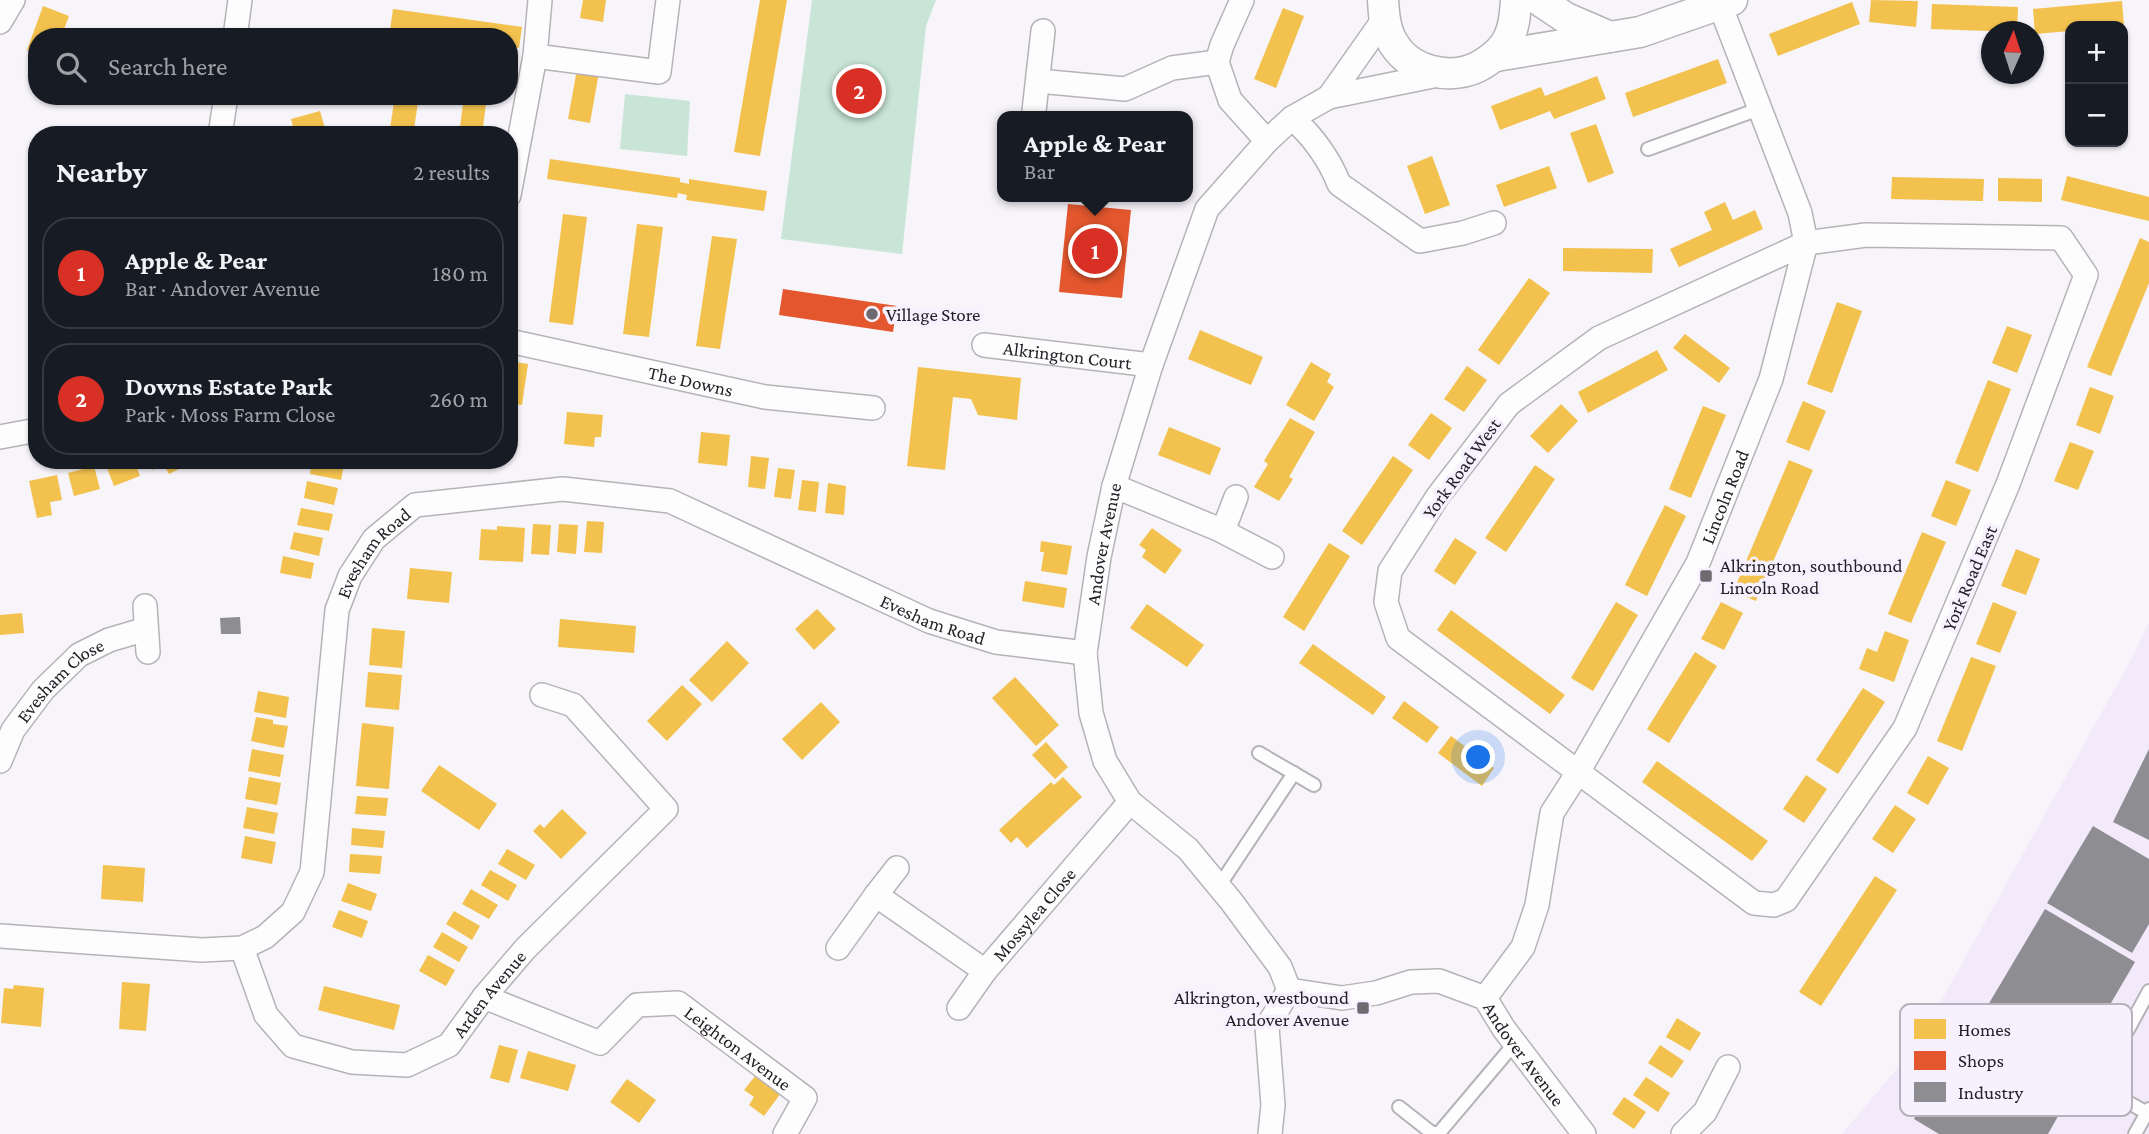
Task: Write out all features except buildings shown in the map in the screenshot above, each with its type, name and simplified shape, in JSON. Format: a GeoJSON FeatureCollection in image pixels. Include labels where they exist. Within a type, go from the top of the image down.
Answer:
{"type":"FeatureCollection","features":[{"type":"Feature","properties":{"kind":"street"},"geometry":{"type":"LineString","coordinates":[[0,22],[13,0]]}},
{"type":"Feature","properties":{"kind":"street"},"geometry":{"type":"LineString","coordinates":[[236,28],[240,0]]}},
{"type":"Feature","properties":{"kind":"street"},"geometry":{"type":"LineString","coordinates":[[518,147],[535,56],[540,0]]}},
{"type":"Feature","properties":{"kind":"street"},"geometry":{"type":"LineString","coordinates":[[535,56],[659,72],[668,0]]}},
{"type":"Feature","properties":{"kind":"street"},"geometry":{"type":"LineString","coordinates":[[1242,0],[1217,62],[1230,100],[1267,141]]}},
{"type":"Feature","properties":{"kind":"street"},"geometry":{"type":"LineString","coordinates":[[1384,9],[1391,39],[1404,57],[1422,69],[1444,74],[1472,71],[1496,56],[1508,40],[1515,20],[1516,0]]}},
{"type":"Feature","properties":{"kind":"street"},"geometry":{"type":"LineString","coordinates":[[1539,0],[1566,19],[1610,37]]}},
{"type":"Feature","properties":{"kind":"street"},"geometry":{"type":"LineString","coordinates":[[1496,56],[1640,32],[1726,3]]}},
{"type":"Feature","properties":{"kind":"street","name":"Lincoln Road"},"geometry":{"type":"LineString","coordinates":[[1485,998],[1522,947],[1537,905],[1552,813],[1698,563],[1770,379],[1805,243],[1800,213],[1759,109],[1726,3]]}},
{"type":"Feature","properties":{"kind":"street","name":"Andover Avenue"},"geometry":{"type":"LineString","coordinates":[[1329,97],[1384,9]]}},
{"type":"Feature","properties":{"kind":"street"},"geometry":{"type":"LineString","coordinates":[[1034,111],[1043,30]]}},
{"type":"Feature","properties":{"kind":"street"},"geometry":{"type":"LineString","coordinates":[[1038,81],[1125,89],[1172,68],[1217,62]]}},
{"type":"Feature","properties":{"kind":"street","name":"Andover Avenue"},"geometry":{"type":"LineString","coordinates":[[1444,74],[1329,97],[1292,118],[1267,141],[1207,209],[1151,365],[1114,486],[1099,557],[1085,653],[1091,713],[1105,761],[1130,802],[1188,849],[1280,967],[1289,990],[1342,998],[1376,993],[1411,982],[1439,981],[1485,998],[1584,1134]]}},
{"type":"Feature","properties":{"kind":"street"},"geometry":{"type":"LineString","coordinates":[[221,126],[225,105]]}},
{"type":"Feature","properties":{"kind":"street"},"geometry":{"type":"LineString","coordinates":[[1292,118],[1305,129],[1334,171],[1339,184],[1420,241],[1463,233],[1494,223]]}},
{"type":"Feature","properties":{"kind":"street","name":"York Road East"},"geometry":{"type":"LineString","coordinates":[[1577,774],[1754,903],[1774,905],[1786,900],[1905,728],[2008,484],[2086,275],[2061,238],[1866,235],[1805,243]]}},
{"type":"Feature","properties":{"kind":"street","name":"York Road West"},"geometry":{"type":"LineString","coordinates":[[1577,774],[1398,638],[1386,602],[1390,572],[1438,496],[1508,404],[1599,338],[1805,243]]}},
{"type":"Feature","properties":{"kind":"street","name":"The Downs"},"geometry":{"type":"LineString","coordinates":[[518,343],[765,397],[873,408]]}},
{"type":"Feature","properties":{"kind":"street","name":"Alkrington Court"},"geometry":{"type":"LineString","coordinates":[[984,345],[1151,365]]}},
{"type":"Feature","properties":{"kind":"street"},"geometry":{"type":"LineString","coordinates":[[0,437],[28,432]]}},
{"type":"Feature","properties":{"kind":"street"},"geometry":{"type":"LineString","coordinates":[[1114,486],[1222,531],[1272,557]]}},
{"type":"Feature","properties":{"kind":"street","name":"Evesham Road"},"geometry":{"type":"LineString","coordinates":[[0,936],[202,950],[242,948],[265,937],[293,912],[312,872],[337,610],[350,576],[374,539],[415,505],[563,489],[670,501],[929,621],[996,642],[1085,653]]}},
{"type":"Feature","properties":{"kind":"street"},"geometry":{"type":"LineString","coordinates":[[1222,531],[1237,497]]}},
{"type":"Feature","properties":{"kind":"street","name":"Evesham Close"},"geometry":{"type":"LineString","coordinates":[[0,761],[13,730],[43,690],[79,654],[109,640],[146,617],[148,652]]}},
{"type":"Feature","properties":{"kind":"street","name":"Arden Avenue"},"geometry":{"type":"LineString","coordinates":[[242,948],[266,1015],[293,1046],[352,1062],[407,1065],[449,1045],[484,997],[525,949],[666,810],[573,705],[542,695]]}},
{"type":"Feature","properties":{"kind":"street","name":"Mossylea Close"},"geometry":{"type":"LineString","coordinates":[[876,895],[985,971],[1130,802]]}},
{"type":"Feature","properties":{"kind":"street"},"geometry":{"type":"LineString","coordinates":[[838,948],[897,868]]}},
{"type":"Feature","properties":{"kind":"street"},"geometry":{"type":"LineString","coordinates":[[959,1008],[985,971]]}},
{"type":"Feature","properties":{"kind":"street"},"geometry":{"type":"LineString","coordinates":[[1270,1134],[1273,1105],[1267,1027],[1289,990]]}},
{"type":"Feature","properties":{"kind":"street","name":"Leighton Avenue"},"geometry":{"type":"LineString","coordinates":[[484,997],[600,1042],[637,1005],[678,1003],[805,1098],[785,1134]]}},
{"type":"Feature","properties":{"kind":"street"},"geometry":{"type":"LineString","coordinates":[[1683,1134],[1705,1112],[1728,1067]]}},
{"type":"Feature","properties":{"kind":"lane"},"geometry":{"type":"LineString","coordinates":[[1648,149],[1759,109]]}},
{"type":"Feature","properties":{"kind":"lane"},"geometry":{"type":"LineString","coordinates":[[1259,753],[1314,785]]}},
{"type":"Feature","properties":{"kind":"lane"},"geometry":{"type":"LineString","coordinates":[[1219,886],[1294,773]]}},
{"type":"Feature","properties":{"kind":"lane"},"geometry":{"type":"LineString","coordinates":[[2132,1022],[2149,991]]}},
{"type":"Feature","properties":{"kind":"lane"},"geometry":{"type":"LineString","coordinates":[[1399,1107],[1432,1133],[1440,1133],[1515,1042]]}},
{"type":"Feature","properties":{"kind":"lane"},"geometry":{"type":"LineString","coordinates":[[2132,1103],[2148,1111],[2135,1134]]}},
{"type":"Feature","properties":{"kind":"shaded area"},"geometry":{"type":"Polygon","coordinates":[[[2149,623],[2149,1134],[1842,1134],[1900,1065],[1900,1116],[2132,1116],[2132,1004],[1939,1004],[2149,623]]]}},
{"type":"Feature","properties":{"kind":"green space"},"geometry":{"type":"Polygon","coordinates":[[[812,0],[936,0],[926,26],[902,254],[781,239],[812,0]]]}},
{"type":"Feature","properties":{"kind":"green space"},"geometry":{"type":"Polygon","coordinates":[[[625,94],[690,101],[687,156],[620,149],[625,94]]]}},
{"type":"Feature","properties":{"kind":"place","name":"Downs Estate Park"},"geometry":{"type":"Point","coordinates":[859,91]}},
{"type":"Feature","properties":{"kind":"place","name":"Apple & Pear"},"geometry":{"type":"Point","coordinates":[1095,251]}},
{"type":"Feature","properties":{"kind":"place","name":"Village Store"},"geometry":{"type":"Point","coordinates":[872,314]}},
{"type":"Feature","properties":{"kind":"place","name":"Alkrington, southbound Lincoln Road"},"geometry":{"type":"Point","coordinates":[1706,576]}},
{"type":"Feature","properties":{"kind":"place","name":"Alkrington, westbound Andover Avenue"},"geometry":{"type":"Point","coordinates":[1363,1008]}}]}
